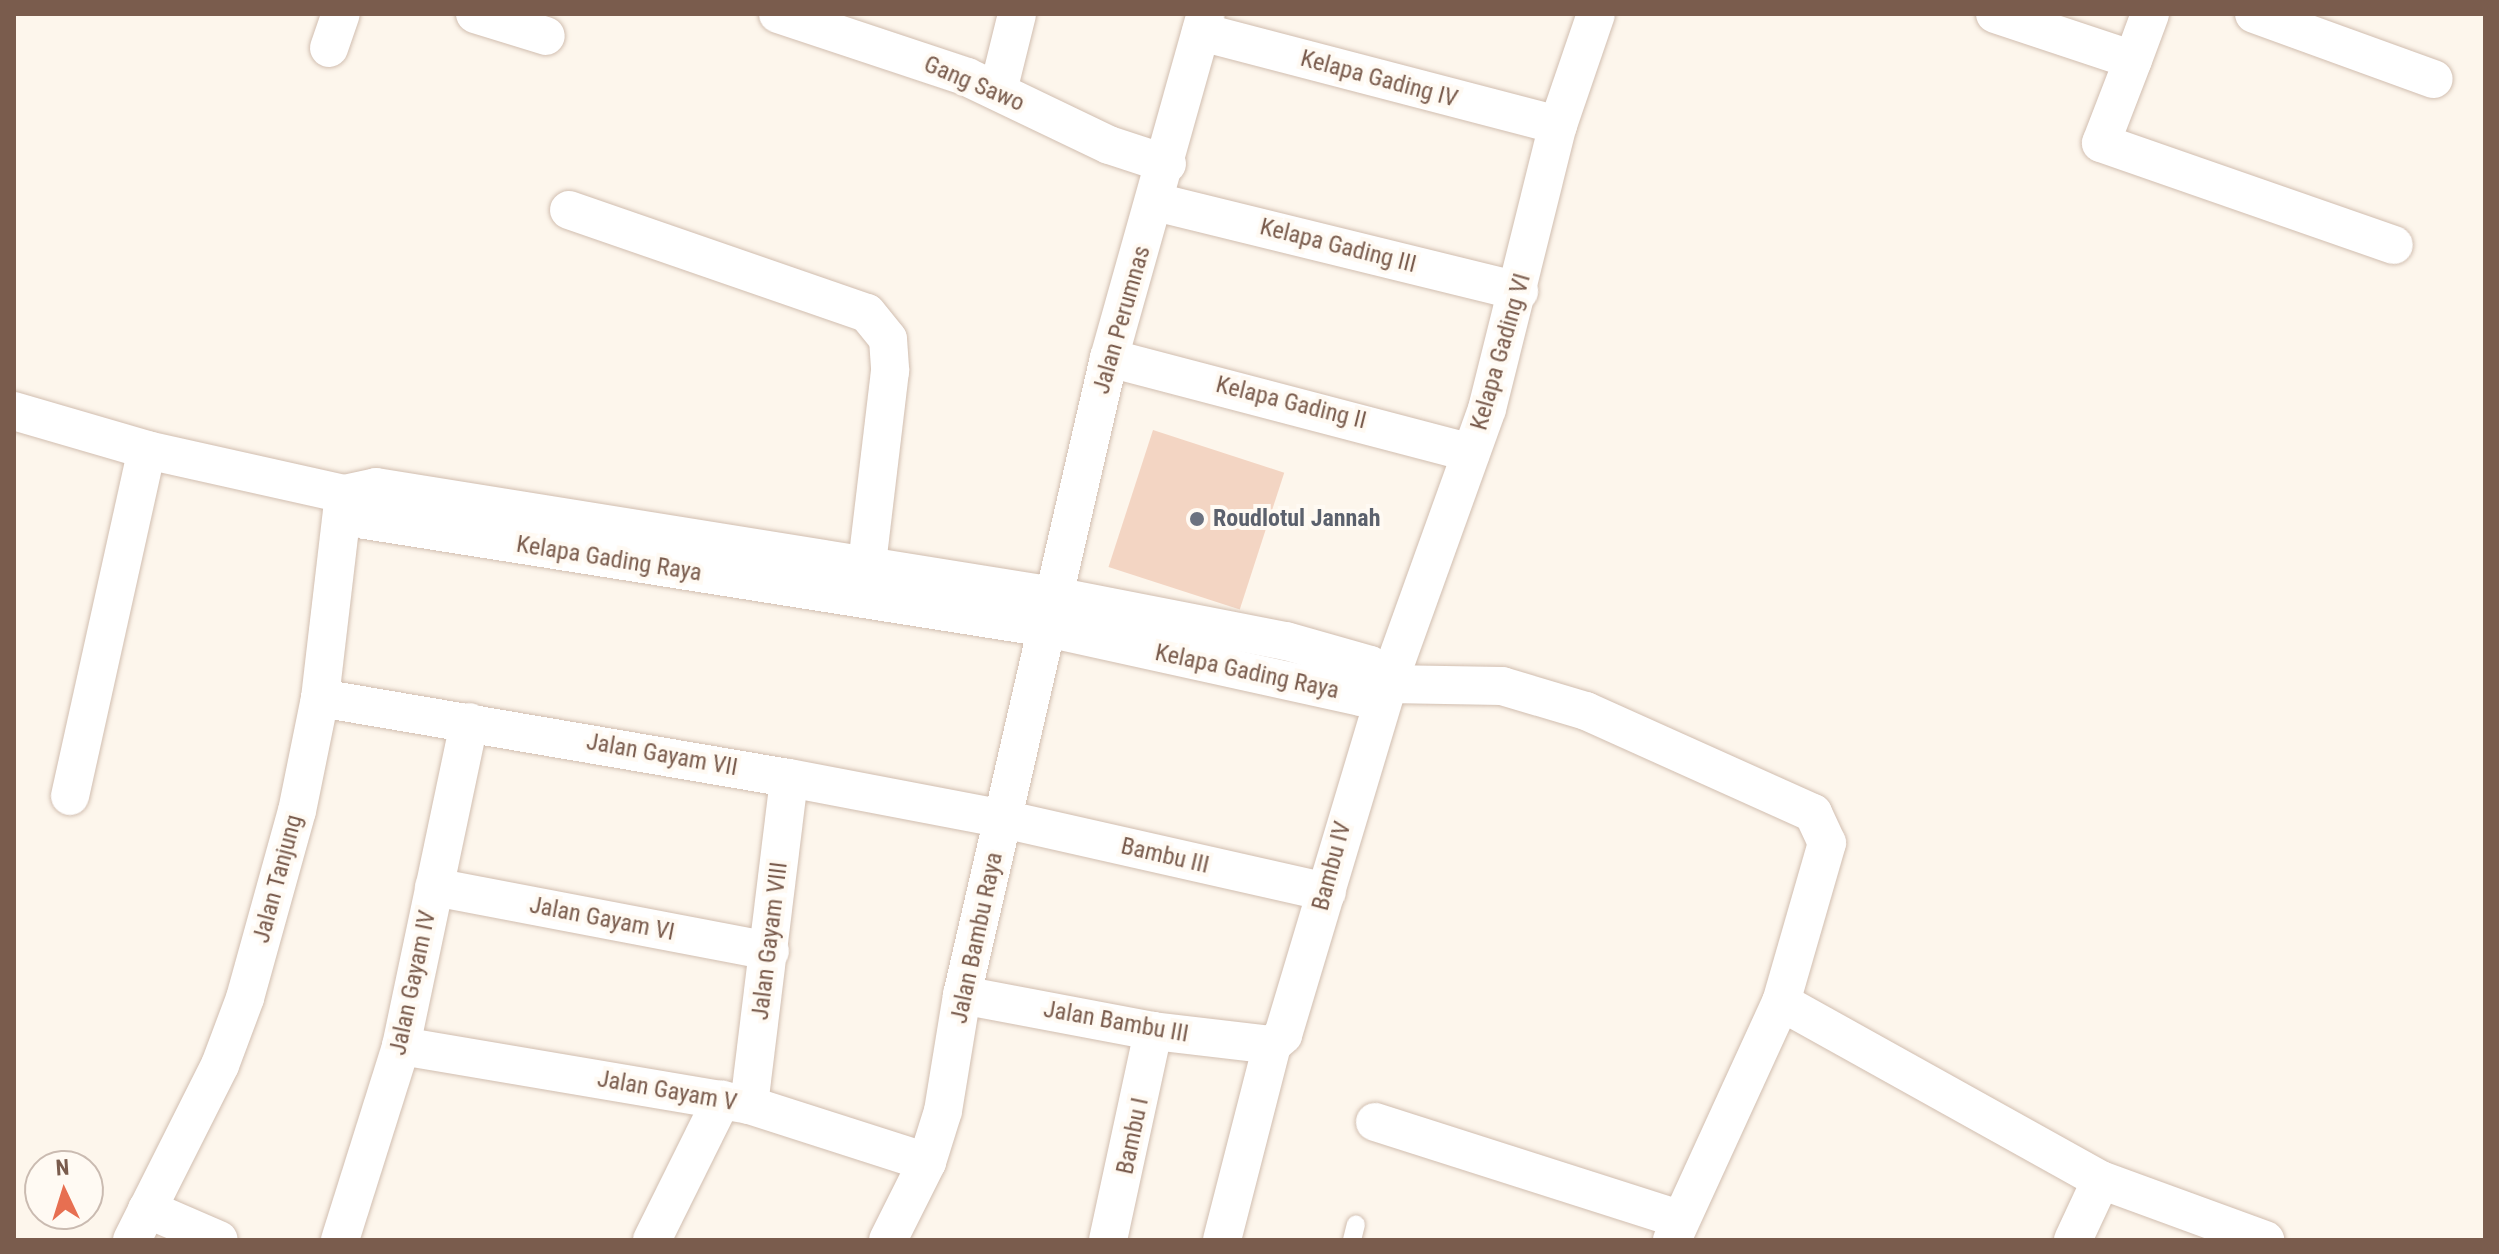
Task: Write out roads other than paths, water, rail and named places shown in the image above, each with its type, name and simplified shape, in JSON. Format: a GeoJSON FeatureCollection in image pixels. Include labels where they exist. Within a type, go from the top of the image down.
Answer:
{"type":"FeatureCollection","features":[{"type":"Feature","properties":{"kind":"street"},"geometry":{"type":"LineString","coordinates":[[475,14],[546,36]]}},
{"type":"Feature","properties":{"kind":"street","name":"Gang Sawo"},"geometry":{"type":"LineString","coordinates":[[778,14],[998,91],[1109,145],[1167,164]]}},
{"type":"Feature","properties":{"kind":"street"},"geometry":{"type":"LineString","coordinates":[[998,91],[1017,14]]}},
{"type":"Feature","properties":{"kind":"street","name":"Kelapa Gading VI"},"geometry":{"type":"LineString","coordinates":[[1388,684],[1471,453],[1519,291],[1558,125],[1596,14]]}},
{"type":"Feature","properties":{"kind":"street"},"geometry":{"type":"LineString","coordinates":[[1995,14],[2133,60]]}},
{"type":"Feature","properties":{"kind":"street"},"geometry":{"type":"LineString","coordinates":[[2150,14],[2101,143],[2394,245]]}},
{"type":"Feature","properties":{"kind":"street"},"geometry":{"type":"LineString","coordinates":[[2254,14],[2434,79]]}},
{"type":"Feature","properties":{"kind":"street","name":"Kelapa Gading IV"},"geometry":{"type":"LineString","coordinates":[[1203,23],[1558,125]]}},
{"type":"Feature","properties":{"kind":"street","name":"Jalan Perumnas"},"geometry":{"type":"LineString","coordinates":[[1050,612],[1109,358],[1167,164],[1203,23]]}},
{"type":"Feature","properties":{"kind":"street","name":"Kelapa Gading III"},"geometry":{"type":"LineString","coordinates":[[1156,202],[1519,291]]}},
{"type":"Feature","properties":{"kind":"street"},"geometry":{"type":"LineString","coordinates":[[569,210],[867,313],[888,339],[890,371],[867,565]]}},
{"type":"Feature","properties":{"kind":"street","name":"Kelapa Gading II"},"geometry":{"type":"LineString","coordinates":[[1109,358],[1471,453]]}},
{"type":"Feature","properties":{"kind":"street"},"geometry":{"type":"LineString","coordinates":[[14,411],[147,450],[344,494]]}},
{"type":"Feature","properties":{"kind":"street"},"geometry":{"type":"LineString","coordinates":[[70,796],[147,450]]}},
{"type":"Feature","properties":{"kind":"street","name":"Kelapa Gading Raya"},"geometry":{"type":"LineString","coordinates":[[1050,612],[365,520],[344,494],[376,487],[867,565],[1050,612],[1361,697],[1388,684],[1476,684],[1541,695],[1813,813],[1827,843],[1781,1002],[1675,1230]]}},
{"type":"Feature","properties":{"kind":"street","name":"Jalan Tanjung"},"geometry":{"type":"LineString","coordinates":[[140,1224],[220,1065],[245,998],[297,811],[320,698],[344,494]]}},
{"type":"Feature","properties":{"kind":"street","name":"Jalan Bambu Raya"},"geometry":{"type":"LineString","coordinates":[[888,1240],[927,1162],[943,1111],[962,995],[1050,612]]}},
{"type":"Feature","properties":{"kind":"street","name":"Bambu IV"},"geometry":{"type":"LineString","coordinates":[[1222,1240],[1272,1045],[1283,1035],[1388,684]]}},
{"type":"Feature","properties":{"kind":"street","name":"Jalan Gayam VII"},"geometry":{"type":"LineString","coordinates":[[320,698],[789,778],[1003,819]]}},
{"type":"Feature","properties":{"kind":"street","name":"Jalan Gayam IV"},"geometry":{"type":"LineString","coordinates":[[340,1240],[401,1046],[469,722]]}},
{"type":"Feature","properties":{"kind":"street","name":"Jalan Gayam VIII"},"geometry":{"type":"LineString","coordinates":[[652,1240],[735,1102],[770,951],[789,778]]}},
{"type":"Feature","properties":{"kind":"street","name":"Bambu III"},"geometry":{"type":"LineString","coordinates":[[1003,819],[1327,892]]}},
{"type":"Feature","properties":{"kind":"street","name":"Jalan Gayam VI"},"geometry":{"type":"LineString","coordinates":[[434,887],[770,951]]}},
{"type":"Feature","properties":{"kind":"street","name":"Jalan Bambu III"},"geometry":{"type":"LineString","coordinates":[[962,995],[1153,1031],[1272,1045]]}},
{"type":"Feature","properties":{"kind":"street"},"geometry":{"type":"LineString","coordinates":[[1781,1002],[2101,1180],[2265,1240]]}},
{"type":"Feature","properties":{"kind":"street","name":"Bambu I"},"geometry":{"type":"LineString","coordinates":[[1108,1240],[1153,1031]]}},
{"type":"Feature","properties":{"kind":"street","name":"Jalan Gayam V"},"geometry":{"type":"LineString","coordinates":[[401,1046],[735,1102],[927,1162]]}},
{"type":"Feature","properties":{"kind":"street"},"geometry":{"type":"LineString","coordinates":[[1375,1122],[1675,1230]]}},
{"type":"Feature","properties":{"kind":"street"},"geometry":{"type":"LineString","coordinates":[[2073,1240],[2101,1180]]}},
{"type":"Feature","properties":{"kind":"street"},"geometry":{"type":"LineString","coordinates":[[140,1224],[219,1240]]}},
{"type":"Feature","properties":{"kind":"place","name":"Roudlotul Jannah"},"geometry":{"type":"Point","coordinates":[1197,519]}}]}
